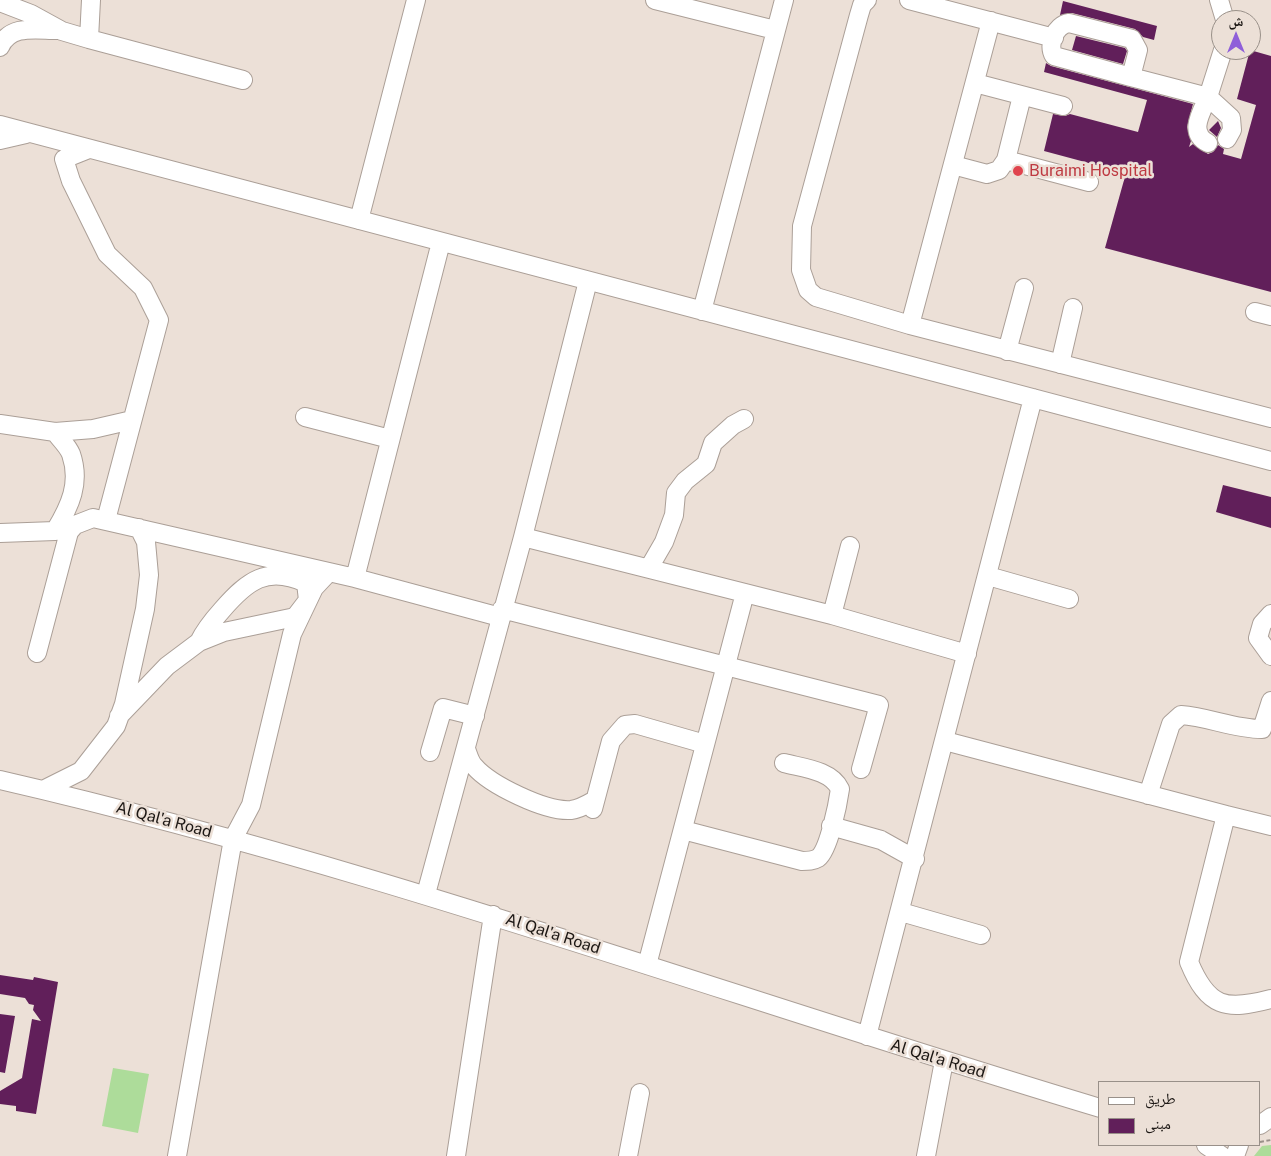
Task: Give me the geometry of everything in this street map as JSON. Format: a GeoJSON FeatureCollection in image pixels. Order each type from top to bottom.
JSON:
{"type":"FeatureCollection","features":[{"type":"Feature","properties":{"kind":"street"},"geometry":{"type":"LineString","coordinates":[[89,39],[91,0]]}},
{"type":"Feature","properties":{"kind":"street"},"geometry":{"type":"LineString","coordinates":[[359,220],[416,0]]}},
{"type":"Feature","properties":{"kind":"street"},"geometry":{"type":"LineString","coordinates":[[655,0],[775,30]]}},
{"type":"Feature","properties":{"kind":"street"},"geometry":{"type":"LineString","coordinates":[[702,311],[784,0]]}},
{"type":"Feature","properties":{"kind":"street"},"geometry":{"type":"LineString","coordinates":[[867,0],[859,15],[802,226],[801,270],[808,290],[816,297],[910,325],[1271,418]]}},
{"type":"Feature","properties":{"kind":"street"},"geometry":{"type":"LineString","coordinates":[[909,0],[1054,38]]}},
{"type":"Feature","properties":{"kind":"street"},"geometry":{"type":"LineString","coordinates":[[0,2],[31,14],[62,30],[89,39],[243,80]]}},
{"type":"Feature","properties":{"kind":"street"},"geometry":{"type":"LineString","coordinates":[[910,325],[991,21]]}},
{"type":"Feature","properties":{"kind":"street"},"geometry":{"type":"LineString","coordinates":[[1131,78],[1138,50],[1132,39],[1068,23],[1060,26],[1054,38],[1052,52],[1058,59],[1131,78],[1208,97],[1231,118],[1232,130],[1227,139]]}},
{"type":"Feature","properties":{"kind":"street"},"geometry":{"type":"LineString","coordinates":[[0,47],[3,40],[21,29],[62,30]]}},
{"type":"Feature","properties":{"kind":"street"},"geometry":{"type":"LineString","coordinates":[[1208,143],[1199,137],[1196,126],[1220,60]]}},
{"type":"Feature","properties":{"kind":"street"},"geometry":{"type":"LineString","coordinates":[[975,83],[1063,106]]}},
{"type":"Feature","properties":{"kind":"street"},"geometry":{"type":"LineString","coordinates":[[953,165],[987,174],[999,170],[1006,160],[1022,96]]}},
{"type":"Feature","properties":{"kind":"street"},"geometry":{"type":"LineString","coordinates":[[0,125],[1271,461]]}},
{"type":"Feature","properties":{"kind":"street"},"geometry":{"type":"LineString","coordinates":[[0,140],[29,133]]}},
{"type":"Feature","properties":{"kind":"street"},"geometry":{"type":"LineString","coordinates":[[89,149],[64,159],[71,181],[107,254],[143,288],[159,320],[106,520]]}},
{"type":"Feature","properties":{"kind":"street"},"geometry":{"type":"LineString","coordinates":[[1006,160],[1089,182]]}},
{"type":"Feature","properties":{"kind":"street"},"geometry":{"type":"LineString","coordinates":[[355,578],[441,242]]}},
{"type":"Feature","properties":{"kind":"street"},"geometry":{"type":"LineString","coordinates":[[426,894],[523,537],[588,281]]}},
{"type":"Feature","properties":{"kind":"street"},"geometry":{"type":"LineString","coordinates":[[1007,351],[1024,288]]}},
{"type":"Feature","properties":{"kind":"street"},"geometry":{"type":"LineString","coordinates":[[1060,364],[1073,308]]}},
{"type":"Feature","properties":{"kind":"street"},"geometry":{"type":"LineString","coordinates":[[867,1036],[915,858],[1033,398]]}},
{"type":"Feature","properties":{"kind":"street"},"geometry":{"type":"LineString","coordinates":[[304,417],[390,439]]}},
{"type":"Feature","properties":{"kind":"street"},"geometry":{"type":"LineString","coordinates":[[649,568],[664,542],[674,515],[676,493],[685,481],[706,464],[713,443],[733,425],[744,419]]}},
{"type":"Feature","properties":{"kind":"street"},"geometry":{"type":"LineString","coordinates":[[0,424],[55,432],[93,429],[132,420]]}},
{"type":"Feature","properties":{"kind":"street"},"geometry":{"type":"LineString","coordinates":[[0,533],[56,531],[72,503],[74,479],[71,453],[55,432]]}},
{"type":"Feature","properties":{"kind":"street"},"geometry":{"type":"LineString","coordinates":[[37,653],[69,532],[75,525],[93,518],[355,578],[879,705],[862,769]]}},
{"type":"Feature","properties":{"kind":"street"},"geometry":{"type":"LineString","coordinates":[[43,790],[81,771],[116,726],[135,662],[149,575],[146,542],[139,528]]}},
{"type":"Feature","properties":{"kind":"street"},"geometry":{"type":"LineString","coordinates":[[523,537],[832,615],[967,654]]}},
{"type":"Feature","properties":{"kind":"street"},"geometry":{"type":"LineString","coordinates":[[832,615],[850,546]]}},
{"type":"Feature","properties":{"kind":"street"},"geometry":{"type":"LineString","coordinates":[[178,1156],[233,838],[251,805],[292,634],[314,588],[329,572]]}},
{"type":"Feature","properties":{"kind":"street"},"geometry":{"type":"LineString","coordinates":[[119,716],[167,666],[199,642],[224,632],[295,617],[308,600],[306,583],[291,576],[265,576],[241,588],[204,631],[199,642]]}},
{"type":"Feature","properties":{"kind":"street"},"geometry":{"type":"LineString","coordinates":[[988,576],[1068,599]]}},
{"type":"Feature","properties":{"kind":"street"},"geometry":{"type":"LineString","coordinates":[[647,965],[745,593]]}},
{"type":"Feature","properties":{"kind":"street"},"geometry":{"type":"LineString","coordinates":[[1271,614],[1262,624],[1258,638],[1271,656]]}},
{"type":"Feature","properties":{"kind":"street"},"geometry":{"type":"LineString","coordinates":[[1148,794],[1171,724],[1181,715],[1200,716],[1241,729],[1262,729],[1271,701]]}},
{"type":"Feature","properties":{"kind":"street"},"geometry":{"type":"LineString","coordinates":[[430,752],[443,708],[474,716]]}},
{"type":"Feature","properties":{"kind":"street"},"geometry":{"type":"LineString","coordinates":[[466,749],[474,766],[526,800],[551,808],[571,810],[594,804],[611,741],[625,725],[635,724],[705,744]]}},
{"type":"Feature","properties":{"kind":"street"},"geometry":{"type":"LineString","coordinates":[[945,741],[1271,826]]}},
{"type":"Feature","properties":{"kind":"street"},"geometry":{"type":"LineString","coordinates":[[683,830],[802,861],[820,857],[831,826],[840,789],[836,780],[826,774],[784,762]]}},
{"type":"Feature","properties":{"kind":"street","name":"Al Qal'a Road"},"geometry":{"type":"LineString","coordinates":[[0,780],[233,838],[426,894],[944,1061],[1098,1107]]}},
{"type":"Feature","properties":{"kind":"street"},"geometry":{"type":"LineString","coordinates":[[1226,815],[1189,962],[1204,991],[1217,1002],[1235,1006],[1271,999]]}},
{"type":"Feature","properties":{"kind":"street"},"geometry":{"type":"LineString","coordinates":[[831,826],[880,840],[915,858]]}},
{"type":"Feature","properties":{"kind":"street"},"geometry":{"type":"LineString","coordinates":[[900,912],[981,935]]}},
{"type":"Feature","properties":{"kind":"street"},"geometry":{"type":"LineString","coordinates":[[456,1156],[492,914]]}},
{"type":"Feature","properties":{"kind":"street"},"geometry":{"type":"LineString","coordinates":[[926,1156],[944,1061]]}},
{"type":"Feature","properties":{"kind":"street"},"geometry":{"type":"LineString","coordinates":[[628,1156],[640,1093]]}},
{"type":"Feature","properties":{"kind":"street"},"geometry":{"type":"LineString","coordinates":[[1261,1125],[1271,1117]]}},
{"type":"Feature","properties":{"kind":"street"},"geometry":{"type":"LineString","coordinates":[[1207,1146],[1222,1156]]}},
{"type":"Feature","properties":{"kind":"green space"},"geometry":{"type":"Polygon","coordinates":[[[113,1068],[149,1074],[138,1133],[102,1126],[113,1068]]]}},
{"type":"Feature","properties":{"kind":"green space"},"geometry":{"type":"Polygon","coordinates":[[[1271,1145],[1271,1156],[1254,1156],[1262,1146],[1271,1145]]]}},
{"type":"Feature","properties":{"kind":"building"},"geometry":{"type":"Polygon","coordinates":[[[1063,1],[1157,26],[1154,40],[1143,37],[1135,29],[1072,13],[1060,15],[1063,1]]]}},
{"type":"Feature","properties":{"kind":"building"},"geometry":{"type":"Polygon","coordinates":[[[1076,36],[1125,48],[1127,51],[1123,64],[1072,50],[1076,36]]]}},
{"type":"Feature","properties":{"kind":"building","name":"Buraimi Hospital"},"geometry":{"type":"Polygon","coordinates":[[[1261,53],[1271,56],[1271,292],[1105,248],[1126,173],[1044,151],[1053,114],[1065,116],[1070,114],[1138,132],[1147,100],[1044,72],[1046,63],[1051,66],[1193,104],[1187,127],[1191,141],[1189,147],[1193,144],[1208,154],[1213,152],[1218,145],[1224,149],[1223,154],[1241,159],[1256,105],[1237,99],[1247,60],[1261,60],[1261,53]]]}},
{"type":"Feature","properties":{"kind":"building"},"geometry":{"type":"Polygon","coordinates":[[[1218,121],[1221,128],[1217,137],[1209,130],[1218,121]]]}},
{"type":"Feature","properties":{"kind":"building"},"geometry":{"type":"Polygon","coordinates":[[[1223,485],[1271,497],[1271,528],[1216,512],[1223,485]]]}},
{"type":"Feature","properties":{"kind":"building"},"geometry":{"type":"Polygon","coordinates":[[[0,975],[33,980],[34,977],[58,982],[36,1114],[16,1111],[16,1106],[0,1104],[0,1091],[22,1078],[32,1019],[41,1021],[33,1010],[34,1005],[29,1004],[25,998],[0,994],[0,975]]]}},
{"type":"Feature","properties":{"kind":"building"},"geometry":{"type":"Polygon","coordinates":[[[0,1014],[15,1016],[5,1073],[0,1072],[0,1014]]]}},
{"type":"Feature","properties":{"kind":"place","name":"Buraimi Hospital"},"geometry":{"type":"Point","coordinates":[1018,171]}}]}
